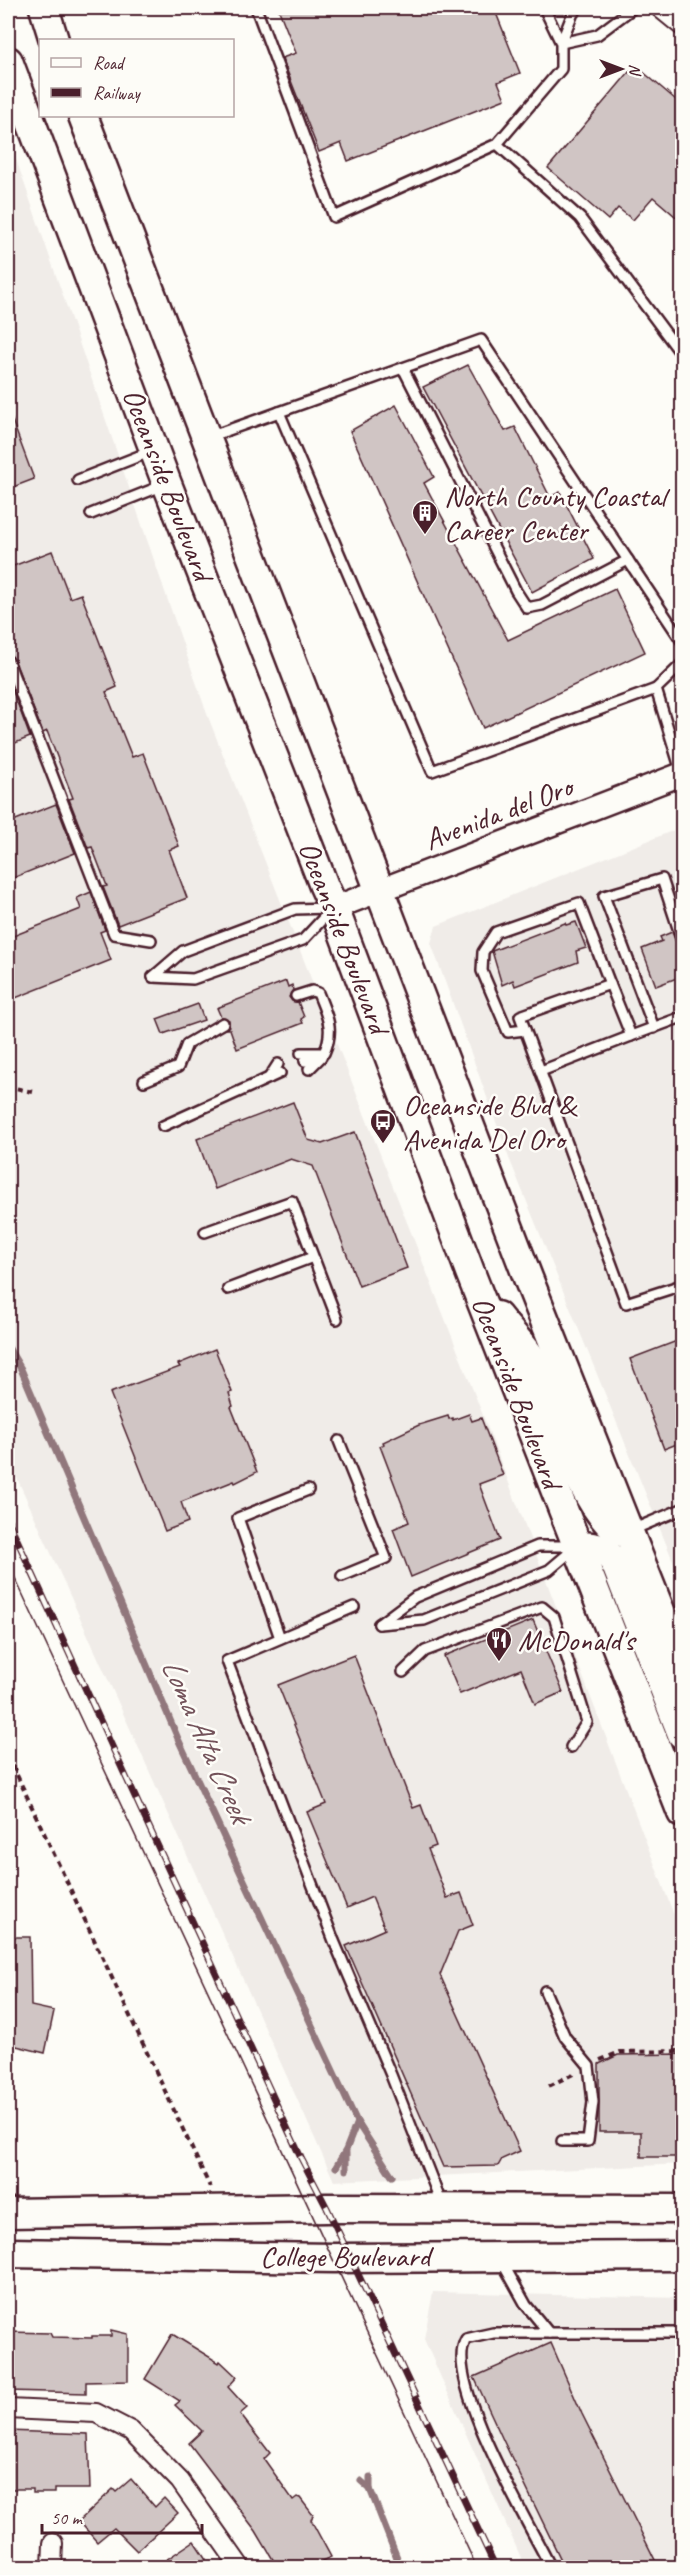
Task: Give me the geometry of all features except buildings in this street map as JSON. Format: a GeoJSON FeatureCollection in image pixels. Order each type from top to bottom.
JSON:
{"type":"FeatureCollection","features":[{"type":"Feature","properties":{"kind":"main road"},"geometry":{"type":"LineString","coordinates":[[44,8],[54,39]]}},
{"type":"Feature","properties":{"kind":"main road","name":"Oceanside Boulevard"},"geometry":{"type":"LineString","coordinates":[[8,61],[167,484],[334,908],[477,1291],[682,1813]]}},
{"type":"Feature","properties":{"kind":"main road","name":"Oceanside Boulevard"},"geometry":{"type":"LineString","coordinates":[[83,117],[528,1278],[682,1666]]}},
{"type":"Feature","properties":{"kind":"main road"},"geometry":{"type":"LineString","coordinates":[[477,1291],[535,1364],[585,1488],[600,1512],[617,1531],[629,1532]]}},
{"type":"Feature","properties":{"kind":"main road"},"geometry":{"type":"LineString","coordinates":[[577,1546],[602,1549],[610,1554],[682,1734]]}},
{"type":"Feature","properties":{"kind":"main road","name":"College Boulevard"},"geometry":{"type":"LineString","coordinates":[[8,2213],[327,2208],[682,2209]]}},
{"type":"Feature","properties":{"kind":"main road","name":"College Boulevard"},"geometry":{"type":"LineString","coordinates":[[8,2253],[334,2258],[682,2256]]}},
{"type":"Feature","properties":{"kind":"street"},"geometry":{"type":"LineString","coordinates":[[660,8],[682,26]]}},
{"type":"Feature","properties":{"kind":"street","name":"Avenida del Oro"},"geometry":{"type":"LineString","coordinates":[[334,908],[682,775]]}},
{"type":"Feature","properties":{"kind":"street"},"geometry":{"type":"LineString","coordinates":[[8,2409],[96,2413],[131,2431],[180,2481],[241,2568]]}},
{"type":"Feature","properties":{"kind":"street"},"geometry":{"type":"LineString","coordinates":[[52,2543],[52,2568]]}},
{"type":"Feature","properties":{"kind":"lane"},"geometry":{"type":"LineString","coordinates":[[256,8],[334,217],[498,144],[561,69],[561,43],[573,13],[578,8]]}},
{"type":"Feature","properties":{"kind":"lane"},"geometry":{"type":"LineString","coordinates":[[544,8],[561,43]]}},
{"type":"Feature","properties":{"kind":"lane"},"geometry":{"type":"LineString","coordinates":[[561,43],[597,36],[633,8]]}},
{"type":"Feature","properties":{"kind":"lane"},"geometry":{"type":"LineString","coordinates":[[498,144],[580,218],[682,355]]}},
{"type":"Feature","properties":{"kind":"lane"},"geometry":{"type":"LineString","coordinates":[[207,438],[481,340],[682,641]]}},
{"type":"Feature","properties":{"kind":"lane"},"geometry":{"type":"LineString","coordinates":[[403,368],[516,591],[527,608],[542,604],[628,560]]}},
{"type":"Feature","properties":{"kind":"lane"},"geometry":{"type":"LineString","coordinates":[[279,412],[432,771],[656,689],[682,664]]}},
{"type":"Feature","properties":{"kind":"lane"},"geometry":{"type":"LineString","coordinates":[[78,480],[154,450]]}},
{"type":"Feature","properties":{"kind":"lane"},"geometry":{"type":"LineString","coordinates":[[91,514],[167,484]]}},
{"type":"Feature","properties":{"kind":"lane"},"geometry":{"type":"LineString","coordinates":[[8,661],[114,934],[151,939]]}},
{"type":"Feature","properties":{"kind":"lane"},"geometry":{"type":"LineString","coordinates":[[656,689],[682,775]]}},
{"type":"Feature","properties":{"kind":"lane"},"geometry":{"type":"LineString","coordinates":[[654,1028],[604,896],[662,879],[682,940]]}},
{"type":"Feature","properties":{"kind":"lane"},"geometry":{"type":"LineString","coordinates":[[525,1030],[508,1032],[482,971],[483,952],[496,932],[579,903],[631,1036]]}},
{"type":"Feature","properties":{"kind":"lane"},"geometry":{"type":"LineString","coordinates":[[334,908],[303,940],[193,979],[153,977],[183,951],[295,909],[334,908]]}},
{"type":"Feature","properties":{"kind":"lane"},"geometry":{"type":"LineString","coordinates":[[610,984],[520,1016],[626,1303],[682,1286]]}},
{"type":"Feature","properties":{"kind":"lane"},"geometry":{"type":"LineString","coordinates":[[296,996],[312,991],[318,993],[330,1024],[331,1039],[324,1053],[305,1061]]}},
{"type":"Feature","properties":{"kind":"lane"},"geometry":{"type":"LineString","coordinates":[[541,1071],[682,1017]]}},
{"type":"Feature","properties":{"kind":"lane"},"geometry":{"type":"LineString","coordinates":[[144,1081],[178,1066],[187,1044],[223,1023]]}},
{"type":"Feature","properties":{"kind":"lane"},"geometry":{"type":"LineString","coordinates":[[163,1126],[281,1072],[269,1078]]}},
{"type":"Feature","properties":{"kind":"lane"},"geometry":{"type":"LineString","coordinates":[[205,1232],[292,1201],[337,1319]]}},
{"type":"Feature","properties":{"kind":"lane"},"geometry":{"type":"LineString","coordinates":[[228,1289],[313,1257]]}},
{"type":"Feature","properties":{"kind":"lane"},"geometry":{"type":"LineString","coordinates":[[339,1441],[386,1558],[342,1576]]}},
{"type":"Feature","properties":{"kind":"lane"},"geometry":{"type":"LineString","coordinates":[[280,1638],[238,1518],[308,1490]]}},
{"type":"Feature","properties":{"kind":"lane"},"geometry":{"type":"LineString","coordinates":[[629,1532],[682,1509]]}},
{"type":"Feature","properties":{"kind":"lane"},"geometry":{"type":"LineString","coordinates":[[538,1546],[577,1546],[549,1570],[424,1620],[379,1624],[415,1597],[538,1546]]}},
{"type":"Feature","properties":{"kind":"lane"},"geometry":{"type":"LineString","coordinates":[[354,1607],[227,1661],[334,1941],[391,2075],[444,2210]]}},
{"type":"Feature","properties":{"kind":"lane"},"geometry":{"type":"LineString","coordinates":[[403,1672],[425,1651],[542,1607],[554,1617],[587,1722],[571,1748]]}},
{"type":"Feature","properties":{"kind":"lane"},"geometry":{"type":"LineString","coordinates":[[545,1991],[565,2037],[589,2066],[592,2102],[588,2141],[562,2142]]}},
{"type":"Feature","properties":{"kind":"lane"},"geometry":{"type":"LineString","coordinates":[[499,2256],[526,2305],[549,2333]]}},
{"type":"Feature","properties":{"kind":"lane"},"geometry":{"type":"LineString","coordinates":[[551,2568],[472,2408],[462,2372],[461,2355],[466,2339],[492,2333],[682,2333]]}},
{"type":"Feature","properties":{"kind":"path"},"geometry":{"type":"LineString","coordinates":[[8,1093],[15,1088],[33,1092]]}},
{"type":"Feature","properties":{"kind":"path"},"geometry":{"type":"LineString","coordinates":[[8,1756],[221,2210]]}},
{"type":"Feature","properties":{"kind":"path"},"geometry":{"type":"LineString","coordinates":[[549,2086],[620,2052],[682,2051]]}},
{"type":"Feature","properties":{"kind":"shaded area"},"geometry":{"type":"Polygon","coordinates":[[[8,136],[207,714],[484,1418],[682,1936],[682,2164],[334,2181],[8,1458],[8,136]]]}},
{"type":"Feature","properties":{"kind":"shaded area"},"geometry":{"type":"Polygon","coordinates":[[[682,827],[682,1583],[509,1158],[431,943],[436,926],[682,827]]]}},
{"type":"Feature","properties":{"kind":"shaded area"},"geometry":{"type":"Polygon","coordinates":[[[433,2292],[682,2298],[682,2567],[525,2567],[424,2339],[433,2292]]]}},
{"type":"Feature","properties":{"kind":"waterway","name":"Loma Alta Creek"},"geometry":{"type":"LineString","coordinates":[[8,1347],[21,1369],[179,1741],[357,2122],[392,2176]]}},
{"type":"Feature","properties":{"kind":"waterway","name":"Loma Alta Creek"},"geometry":{"type":"LineString","coordinates":[[336,2167],[346,2150],[357,2122]]}},
{"type":"Feature","properties":{"kind":"waterway","name":"Loma Alta Creek"},"geometry":{"type":"LineString","coordinates":[[346,2153],[346,2170]]}},
{"type":"Feature","properties":{"kind":"waterway","name":"Loma Alta Creek"},"geometry":{"type":"LineString","coordinates":[[370,2477],[370,2489],[401,2568]]}},
{"type":"Feature","properties":{"kind":"waterway","name":"Loma Alta Creek"},"geometry":{"type":"LineString","coordinates":[[361,2481],[370,2489]]}},
{"type":"Feature","properties":{"kind":"tram line"},"geometry":{"type":"LineString","coordinates":[[8,1563],[477,2568]]}},
{"type":"Feature","properties":{"kind":"railway"},"geometry":{"type":"LineString","coordinates":[[8,1520],[301,2158],[327,2208],[496,2568]]}},
{"type":"Feature","properties":{"kind":"place","name":"North County Coastal Career Center"},"geometry":{"type":"Point","coordinates":[425,536]}},
{"type":"Feature","properties":{"kind":"place","name":"Oceanside Blvd & Avenida Del Oro"},"geometry":{"type":"Point","coordinates":[383,1145]}},
{"type":"Feature","properties":{"kind":"place","name":"McDonald's"},"geometry":{"type":"Point","coordinates":[499,1663]}}]}
